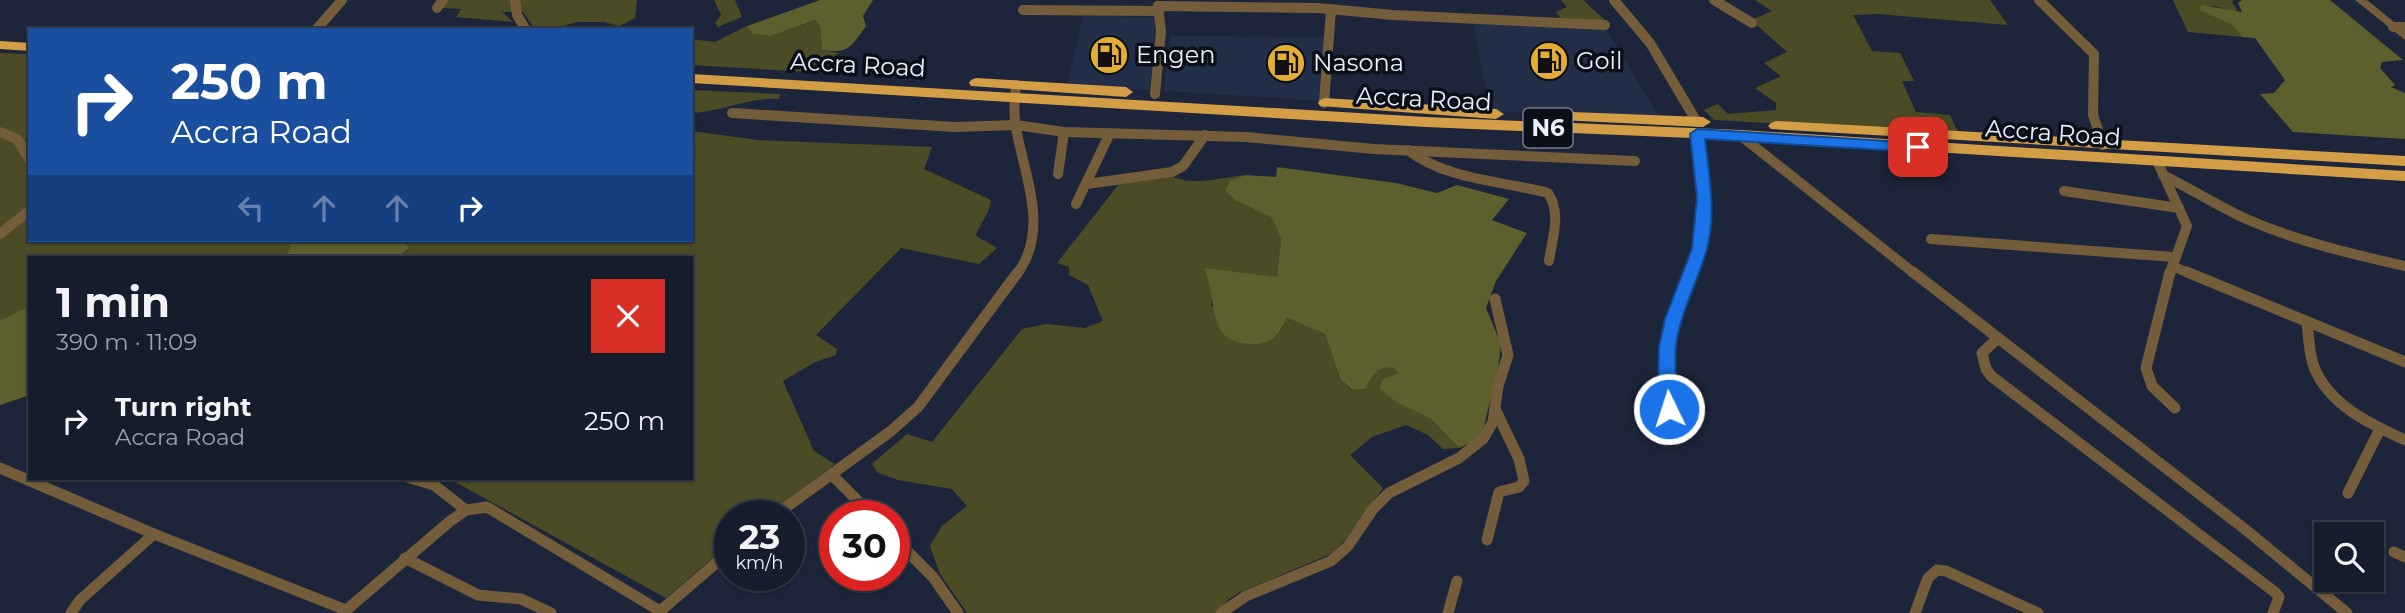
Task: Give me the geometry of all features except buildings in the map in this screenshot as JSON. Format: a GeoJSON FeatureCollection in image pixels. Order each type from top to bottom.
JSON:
{"type":"FeatureCollection","features":[{"type":"Feature","properties":{"kind":"highway"},"geometry":{"type":"LineString","coordinates":[[0,34],[28,36]]}},
{"type":"Feature","properties":{"kind":"highway"},"geometry":{"type":"LineString","coordinates":[[0,45],[28,47]]}},
{"type":"Feature","properties":{"kind":"highway","name":"Accra Road"},"geometry":{"type":"LineString","coordinates":[[693,68],[1531,128],[1697,128],[1740,135],[2160,169],[2405,162]]}},
{"type":"Feature","properties":{"kind":"highway","name":"Accra Road"},"geometry":{"type":"LineString","coordinates":[[693,78],[1015,91],[1155,93],[1697,128],[2104,145],[2330,165],[2405,176]]}},
{"type":"Feature","properties":{"kind":"street"},"geometry":{"type":"LineString","coordinates":[[318,28],[342,0]]}},
{"type":"Feature","properties":{"kind":"street"},"geometry":{"type":"LineString","coordinates":[[515,0],[517,15],[525,28]]}},
{"type":"Feature","properties":{"kind":"street"},"geometry":{"type":"LineString","coordinates":[[1614,0],[1643,30],[1697,128],[1705,197],[1700,249],[1673,319],[1667,347],[1666,390],[1669,409],[1681,436]]}},
{"type":"Feature","properties":{"kind":"street"},"geometry":{"type":"LineString","coordinates":[[1714,0],[1752,23]]}},
{"type":"Feature","properties":{"kind":"street"},"geometry":{"type":"LineString","coordinates":[[2039,0],[2094,54],[2093,115],[2104,145]]}},
{"type":"Feature","properties":{"kind":"street"},"geometry":{"type":"LineString","coordinates":[[2360,0],[2399,27],[2405,37]]}},
{"type":"Feature","properties":{"kind":"street"},"geometry":{"type":"LineString","coordinates":[[1023,10],[1319,4],[1331,10],[1605,24]]}},
{"type":"Feature","properties":{"kind":"street"},"geometry":{"type":"LineString","coordinates":[[1155,93],[1161,31],[1157,6]]}},
{"type":"Feature","properties":{"kind":"street"},"geometry":{"type":"LineString","coordinates":[[1324,103],[1331,10]]}},
{"type":"Feature","properties":{"kind":"street"},"geometry":{"type":"LineString","coordinates":[[797,500],[918,407],[1022,267],[1032,246],[1035,227],[1033,190],[1016,125],[1015,91]]}},
{"type":"Feature","properties":{"kind":"street"},"geometry":{"type":"LineString","coordinates":[[732,113],[955,127],[1016,125],[1064,132],[1205,135],[1408,150],[1635,161]]}},
{"type":"Feature","properties":{"kind":"street"},"geometry":{"type":"LineString","coordinates":[[0,132],[17,139],[28,157]]}},
{"type":"Feature","properties":{"kind":"street"},"geometry":{"type":"LineString","coordinates":[[1058,174],[1064,132]]}},
{"type":"Feature","properties":{"kind":"street"},"geometry":{"type":"LineString","coordinates":[[1076,204],[1110,133]]}},
{"type":"Feature","properties":{"kind":"street"},"geometry":{"type":"LineString","coordinates":[[1087,184],[1172,172],[1183,166],[1205,135]]}},
{"type":"Feature","properties":{"kind":"street"},"geometry":{"type":"LineString","coordinates":[[1740,135],[1997,339],[2246,530],[2347,613]]}},
{"type":"Feature","properties":{"kind":"street"},"geometry":{"type":"LineString","coordinates":[[1408,150],[1414,157],[1435,166],[1548,193],[1552,197],[1555,216],[1549,261]]}},
{"type":"Feature","properties":{"kind":"street"},"geometry":{"type":"LineString","coordinates":[[2160,169],[2187,226],[2173,261],[2146,368],[2147,379],[2156,392],[2175,408]]}},
{"type":"Feature","properties":{"kind":"street"},"geometry":{"type":"LineString","coordinates":[[2160,169],[2224,209],[2269,228],[2312,243],[2405,265]]}},
{"type":"Feature","properties":{"kind":"street"},"geometry":{"type":"LineString","coordinates":[[2064,191],[2179,208]]}},
{"type":"Feature","properties":{"kind":"street"},"geometry":{"type":"LineString","coordinates":[[0,234],[28,212]]}},
{"type":"Feature","properties":{"kind":"street"},"geometry":{"type":"LineString","coordinates":[[1931,239],[2173,261],[2307,324],[2405,362]]}},
{"type":"Feature","properties":{"kind":"street"},"geometry":{"type":"LineString","coordinates":[[1221,613],[1247,595],[1307,574],[1345,551],[1373,509],[1386,496],[1402,484],[1466,453],[1482,440],[1491,427],[1496,411],[1502,372],[1508,356],[1507,341],[1494,313],[1495,299]]}},
{"type":"Feature","properties":{"kind":"street"},"geometry":{"type":"LineString","coordinates":[[2307,324],[2312,365],[2321,385],[2333,397],[2380,429],[2405,440]]}},
{"type":"Feature","properties":{"kind":"street"},"geometry":{"type":"LineString","coordinates":[[1997,339],[1982,353],[1986,369],[1991,376],[2276,593],[2279,597],[2273,613]]}},
{"type":"Feature","properties":{"kind":"street"},"geometry":{"type":"LineString","coordinates":[[1487,540],[1499,492],[1519,487],[1524,481],[1519,459],[1496,411]]}},
{"type":"Feature","properties":{"kind":"street"},"geometry":{"type":"LineString","coordinates":[[2348,493],[2380,429]]}},
{"type":"Feature","properties":{"kind":"street"},"geometry":{"type":"LineString","coordinates":[[0,468],[345,611],[405,558],[467,510],[487,507],[659,612],[714,565]]}},
{"type":"Feature","properties":{"kind":"street"},"geometry":{"type":"LineString","coordinates":[[832,475],[857,500]]}},
{"type":"Feature","properties":{"kind":"street"},"geometry":{"type":"LineString","coordinates":[[417,480],[434,485],[467,510]]}},
{"type":"Feature","properties":{"kind":"street"},"geometry":{"type":"LineString","coordinates":[[71,613],[80,600],[154,534]]}},
{"type":"Feature","properties":{"kind":"street"},"geometry":{"type":"LineString","coordinates":[[910,554],[933,577],[958,613]]}},
{"type":"Feature","properties":{"kind":"street"},"geometry":{"type":"LineString","coordinates":[[405,558],[478,595],[521,599],[551,613]]}},
{"type":"Feature","properties":{"kind":"street"},"geometry":{"type":"LineString","coordinates":[[1915,613],[1928,578],[1937,570],[1946,571],[2038,613]]}},
{"type":"Feature","properties":{"kind":"street"},"geometry":{"type":"LineString","coordinates":[[1448,613],[1457,581]]}},
{"type":"Feature","properties":{"kind":"shaded area"},"geometry":{"type":"Polygon","coordinates":[[[1083,16],[1156,17],[1150,90],[1067,85],[1083,16]]]}},
{"type":"Feature","properties":{"kind":"shaded area"},"geometry":{"type":"Polygon","coordinates":[[[1473,23],[1604,26],[1661,120],[1490,111],[1473,23]]]}},
{"type":"Feature","properties":{"kind":"shaded area"},"geometry":{"type":"Polygon","coordinates":[[[1171,36],[1325,37],[1323,101],[1164,91],[1171,36]]]}},
{"type":"Feature","properties":{"kind":"green space"},"geometry":{"type":"Polygon","coordinates":[[[449,0],[637,0],[635,18],[619,26],[604,22],[577,22],[556,28],[534,28],[523,12],[502,12],[513,22],[456,17],[461,9],[443,8],[449,0]]]}},
{"type":"Feature","properties":{"kind":"green space"},"geometry":{"type":"Polygon","coordinates":[[[714,0],[735,0],[742,17],[718,27],[715,23],[721,15],[714,0]]]}},
{"type":"Feature","properties":{"kind":"green space"},"geometry":{"type":"Polygon","coordinates":[[[820,0],[873,0],[863,16],[866,26],[857,39],[844,50],[822,50],[820,26],[816,20],[771,36],[752,34],[747,26],[820,0]]]}},
{"type":"Feature","properties":{"kind":"green space"},"geometry":{"type":"Polygon","coordinates":[[[1561,0],[1583,0],[1607,22],[1560,18],[1556,12],[1567,7],[1561,0]]]}},
{"type":"Feature","properties":{"kind":"green space"},"geometry":{"type":"Polygon","coordinates":[[[1755,0],[1990,0],[2008,25],[1878,14],[1853,15],[1872,51],[1900,53],[1914,81],[1902,81],[1916,112],[1950,115],[1959,134],[1714,120],[1704,110],[1718,104],[1728,114],[1776,110],[1776,103],[1755,88],[1781,76],[1764,63],[1787,52],[1751,20],[1772,11],[1755,0]]]}},
{"type":"Feature","properties":{"kind":"green space"},"geometry":{"type":"Polygon","coordinates":[[[2173,0],[2234,0],[2232,2],[2238,12],[2213,6],[2200,9],[2232,25],[2242,37],[2188,32],[2173,0]]]}},
{"type":"Feature","properties":{"kind":"green space"},"geometry":{"type":"Polygon","coordinates":[[[2242,0],[2330,0],[2403,60],[2382,62],[2380,68],[2395,85],[2391,87],[2405,93],[2405,139],[2293,132],[2260,94],[2274,93],[2285,80],[2255,38],[2242,37],[2232,25],[2200,10],[2201,5],[2242,12],[2238,3],[2242,0]]]}},
{"type":"Feature","properties":{"kind":"green space"},"geometry":{"type":"Polygon","coordinates":[[[817,20],[822,50],[840,53],[819,65],[828,68],[825,73],[693,65],[693,39],[715,42],[747,26],[752,34],[771,36],[817,20]]]}},
{"type":"Feature","properties":{"kind":"green space"},"geometry":{"type":"Polygon","coordinates":[[[0,53],[28,54],[28,242],[292,242],[285,256],[28,256],[28,307],[0,320],[0,53]]]}},
{"type":"Feature","properties":{"kind":"green space"},"geometry":{"type":"Polygon","coordinates":[[[693,90],[780,94],[779,99],[757,100],[693,113],[693,90]]]}},
{"type":"Feature","properties":{"kind":"green space"},"geometry":{"type":"Polygon","coordinates":[[[693,131],[758,140],[932,147],[924,169],[991,200],[976,236],[997,248],[979,264],[901,248],[816,335],[837,349],[836,355],[815,362],[783,381],[814,451],[835,464],[787,500],[714,500],[714,557],[666,598],[452,480],[693,480],[693,256],[398,256],[410,249],[402,242],[693,242],[693,154],[696,152],[693,150],[693,131]]]}},
{"type":"Feature","properties":{"kind":"green space"},"geometry":{"type":"Polygon","coordinates":[[[1277,167],[1396,183],[1437,193],[1457,185],[1509,199],[1492,220],[1527,233],[1496,281],[1486,308],[1501,344],[1498,369],[1481,438],[1459,448],[1431,419],[1399,404],[1380,389],[1382,379],[1398,373],[1394,368],[1383,368],[1376,372],[1366,389],[1352,390],[1340,379],[1325,334],[1287,318],[1275,336],[1262,343],[1239,343],[1228,338],[1221,330],[1204,268],[1277,277],[1281,239],[1272,218],[1237,201],[1225,190],[1231,180],[1245,175],[1276,177],[1277,167]]]}},
{"type":"Feature","properties":{"kind":"green space"},"geometry":{"type":"Polygon","coordinates":[[[1245,175],[1231,180],[1237,201],[1272,218],[1281,239],[1278,278],[1213,287],[1211,306],[1280,332],[1287,318],[1325,334],[1340,379],[1351,390],[1366,389],[1376,372],[1383,368],[1394,368],[1398,373],[1382,379],[1399,404],[1431,419],[1459,448],[1443,449],[1428,435],[1406,425],[1372,437],[1350,455],[1383,488],[1344,541],[1331,554],[1240,592],[1216,613],[967,613],[940,574],[930,546],[942,526],[967,506],[952,489],[898,480],[877,472],[872,464],[907,434],[932,442],[1022,329],[1046,324],[1085,328],[1103,321],[1088,285],[1069,275],[1069,267],[1057,263],[1119,184],[1174,177],[1186,181],[1204,181],[1245,175]]]}},
{"type":"Feature","properties":{"kind":"green space"},"geometry":{"type":"Polygon","coordinates":[[[292,242],[402,242],[410,248],[398,256],[285,256],[292,242]]]}},
{"type":"Feature","properties":{"kind":"green space"},"geometry":{"type":"Polygon","coordinates":[[[28,307],[28,396],[0,405],[0,320],[28,307]]]}},
{"type":"Feature","properties":{"kind":"place","name":"Engen"},"geometry":{"type":"Point","coordinates":[1109,55]}},
{"type":"Feature","properties":{"kind":"place","name":"Goil"},"geometry":{"type":"Point","coordinates":[1549,61]}},
{"type":"Feature","properties":{"kind":"place","name":"Nasona"},"geometry":{"type":"Point","coordinates":[1286,63]}},
{"type":"Feature","properties":{"kind":"route"},"geometry":{"type":"LineString","coordinates":[[1669,409],[1666,390],[1667,347],[1673,319],[1700,249],[1705,197],[1697,134],[1918,147]]}}]}
